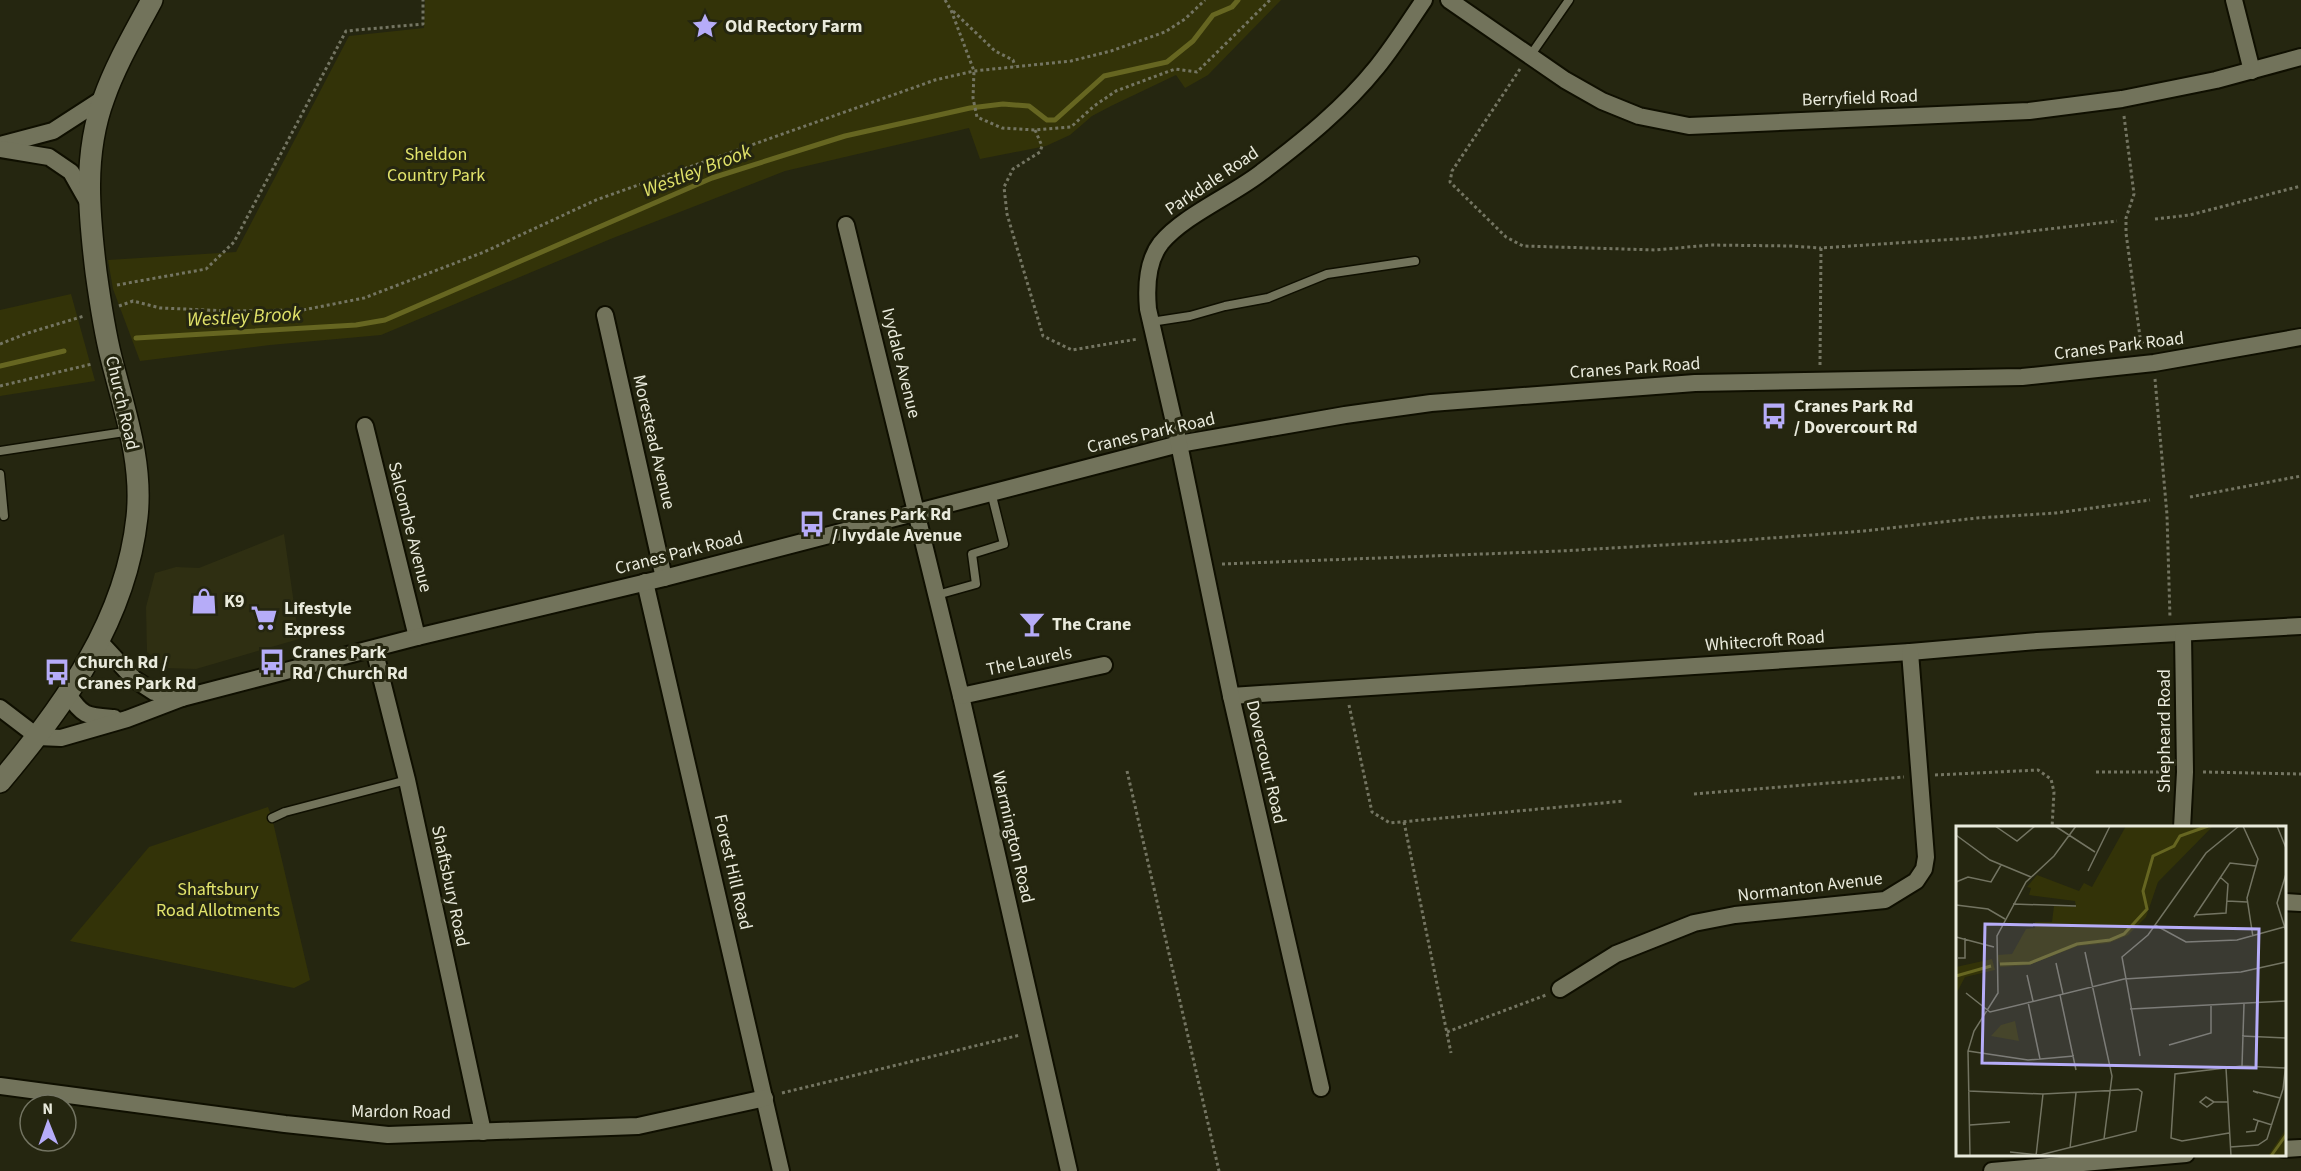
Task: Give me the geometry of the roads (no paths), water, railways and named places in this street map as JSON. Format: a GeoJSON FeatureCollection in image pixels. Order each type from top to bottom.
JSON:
{"type":"FeatureCollection","features":[{"type":"Feature","properties":{"kind":"street","name":"Church Road"},"geometry":{"type":"LineString","coordinates":[[0,782],[38,737],[68,694],[99,641],[125,574],[137,517],[138,484],[131,431],[111,358],[103,318],[88,202],[92,145],[104,98],[152,0]]}},
{"type":"Feature","properties":{"kind":"street","name":"Parkdale Road"},"geometry":{"type":"LineString","coordinates":[[1179,444],[1146,288],[1154,255],[1161,243],[1187,221],[1260,174],[1323,125],[1376,68],[1424,0]]}},
{"type":"Feature","properties":{"kind":"street","name":"Berryfield Road"},"geometry":{"type":"LineString","coordinates":[[1449,0],[1530,56],[1602,101],[1639,116],[1689,126],[2029,111],[2122,99],[2216,81],[2301,57]]}},
{"type":"Feature","properties":{"kind":"street"},"geometry":{"type":"LineString","coordinates":[[2234,0],[2252,71]]}},
{"type":"Feature","properties":{"kind":"street"},"geometry":{"type":"LineString","coordinates":[[0,147],[53,131],[104,98]]}},
{"type":"Feature","properties":{"kind":"street"},"geometry":{"type":"LineString","coordinates":[[0,147],[49,157],[71,172],[88,202]]}},
{"type":"Feature","properties":{"kind":"street","name":"Ivydale Avenue"},"geometry":{"type":"LineString","coordinates":[[846,225],[918,511]]}},
{"type":"Feature","properties":{"kind":"street","name":"Morestead Avenue"},"geometry":{"type":"LineString","coordinates":[[605,315],[664,578]]}},
{"type":"Feature","properties":{"kind":"street","name":"Cranes Park Road"},"geometry":{"type":"LineString","coordinates":[[38,737],[61,738],[182,698],[417,637],[664,578],[1179,444],[1431,403],[1695,383],[2022,377],[2154,363],[2301,337]]}},
{"type":"Feature","properties":{"kind":"street","name":"Salcombe Avenue"},"geometry":{"type":"LineString","coordinates":[[365,426],[417,637]]}},
{"type":"Feature","properties":{"kind":"street","name":"Dovercourt Road"},"geometry":{"type":"LineString","coordinates":[[1179,444],[1231,696],[1321,1088]]}},
{"type":"Feature","properties":{"kind":"street","name":"Warmington Road"},"geometry":{"type":"LineString","coordinates":[[918,511],[1069,1171]]}},
{"type":"Feature","properties":{"kind":"street","name":"Forest Hill Road"},"geometry":{"type":"LineString","coordinates":[[645,582],[781,1171]]}},
{"type":"Feature","properties":{"kind":"street","name":"Whitecroft Road"},"geometry":{"type":"LineString","coordinates":[[1231,696],[1910,652],[2037,641],[2301,626]]}},
{"type":"Feature","properties":{"kind":"street","name":"Shepheard Road"},"geometry":{"type":"LineString","coordinates":[[2182,826],[2185,772],[2183,634]]}},
{"type":"Feature","properties":{"kind":"street"},"geometry":{"type":"LineString","coordinates":[[99,641],[134,679],[154,692],[182,698]]}},
{"type":"Feature","properties":{"kind":"street","name":"Shaftsbury Road"},"geometry":{"type":"LineString","coordinates":[[374,649],[407,780],[483,1132]]}},
{"type":"Feature","properties":{"kind":"street","name":"Normanton Avenue"},"geometry":{"type":"LineString","coordinates":[[1560,990],[1616,954],[1694,923],[1735,915],[1885,900],[1904,890],[1920,875],[1926,857],[1910,652]]}},
{"type":"Feature","properties":{"kind":"street","name":"The Laurels"},"geometry":{"type":"LineString","coordinates":[[961,696],[1104,665]]}},
{"type":"Feature","properties":{"kind":"street"},"geometry":{"type":"LineString","coordinates":[[68,694],[79,710],[92,717],[127,718]]}},
{"type":"Feature","properties":{"kind":"street"},"geometry":{"type":"LineString","coordinates":[[0,708],[38,737]]}},
{"type":"Feature","properties":{"kind":"street"},"geometry":{"type":"LineString","coordinates":[[2286,902],[2301,903]]}},
{"type":"Feature","properties":{"kind":"street","name":"Mardon Road"},"geometry":{"type":"LineString","coordinates":[[0,1086],[388,1135],[638,1126],[765,1098]]}},
{"type":"Feature","properties":{"kind":"street"},"geometry":{"type":"LineString","coordinates":[[2286,1149],[2301,1148]]}},
{"type":"Feature","properties":{"kind":"street"},"geometry":{"type":"LineString","coordinates":[[1992,1171],[2044,1169],[2169,1156]]}},
{"type":"Feature","properties":{"kind":"lane"},"geometry":{"type":"LineString","coordinates":[[1530,56],[1569,0]]}},
{"type":"Feature","properties":{"kind":"lane"},"geometry":{"type":"LineString","coordinates":[[1153,329],[1225,306],[1268,298],[1327,274],[1415,261]]}},
{"type":"Feature","properties":{"kind":"lane"},"geometry":{"type":"LineString","coordinates":[[0,451],[131,431]]}},
{"type":"Feature","properties":{"kind":"lane"},"geometry":{"type":"LineString","coordinates":[[0,474],[4,516]]}},
{"type":"Feature","properties":{"kind":"lane"},"geometry":{"type":"LineString","coordinates":[[937,595],[976,585],[972,554],[1004,544],[992,492]]}},
{"type":"Feature","properties":{"kind":"lane"},"geometry":{"type":"LineString","coordinates":[[272,818],[285,812],[407,780]]}},
{"type":"Feature","properties":{"kind":"waterway","name":"Westley Brook"},"geometry":{"type":"LineString","coordinates":[[136,338],[356,325],[385,320],[712,178],[845,136],[970,108],[1003,104],[1029,106],[1047,120],[1055,120],[1104,76],[1167,62],[1193,41],[1213,15],[1232,7],[1238,0]]}},
{"type":"Feature","properties":{"kind":"waterway","name":"Westley Brook"},"geometry":{"type":"LineString","coordinates":[[0,366],[64,351]]}},
{"type":"Feature","properties":{"kind":"place","name":"Old Rectory Farm"},"geometry":{"type":"Point","coordinates":[705,26]}},
{"type":"Feature","properties":{"kind":"place","name":"Cranes Park Rd / Dovercourt Rd"},"geometry":{"type":"Point","coordinates":[1774,416]}},
{"type":"Feature","properties":{"kind":"place","name":"Cranes Park Rd / Ivydale Avenue"},"geometry":{"type":"Point","coordinates":[812,524]}},
{"type":"Feature","properties":{"kind":"place","name":"K9"},"geometry":{"type":"Point","coordinates":[204,601]}},
{"type":"Feature","properties":{"kind":"place","name":"Lifestyle Express"},"geometry":{"type":"Point","coordinates":[264,618]}},
{"type":"Feature","properties":{"kind":"place","name":"The Crane"},"geometry":{"type":"Point","coordinates":[1032,624]}},
{"type":"Feature","properties":{"kind":"place","name":"Cranes Park Rd / Church Rd"},"geometry":{"type":"Point","coordinates":[272,662]}},
{"type":"Feature","properties":{"kind":"place","name":"Church Rd / Cranes Park Rd"},"geometry":{"type":"Point","coordinates":[57,672]}},
{"type":"Feature","properties":{"kind":"park label","name":"Sheldon Country Park"},"geometry":{"type":"Point","coordinates":[436,164]}},
{"type":"Feature","properties":{"kind":"park label","name":"Shaftsbury Road Allotments"},"geometry":{"type":"Point","coordinates":[218,899]}}]}
